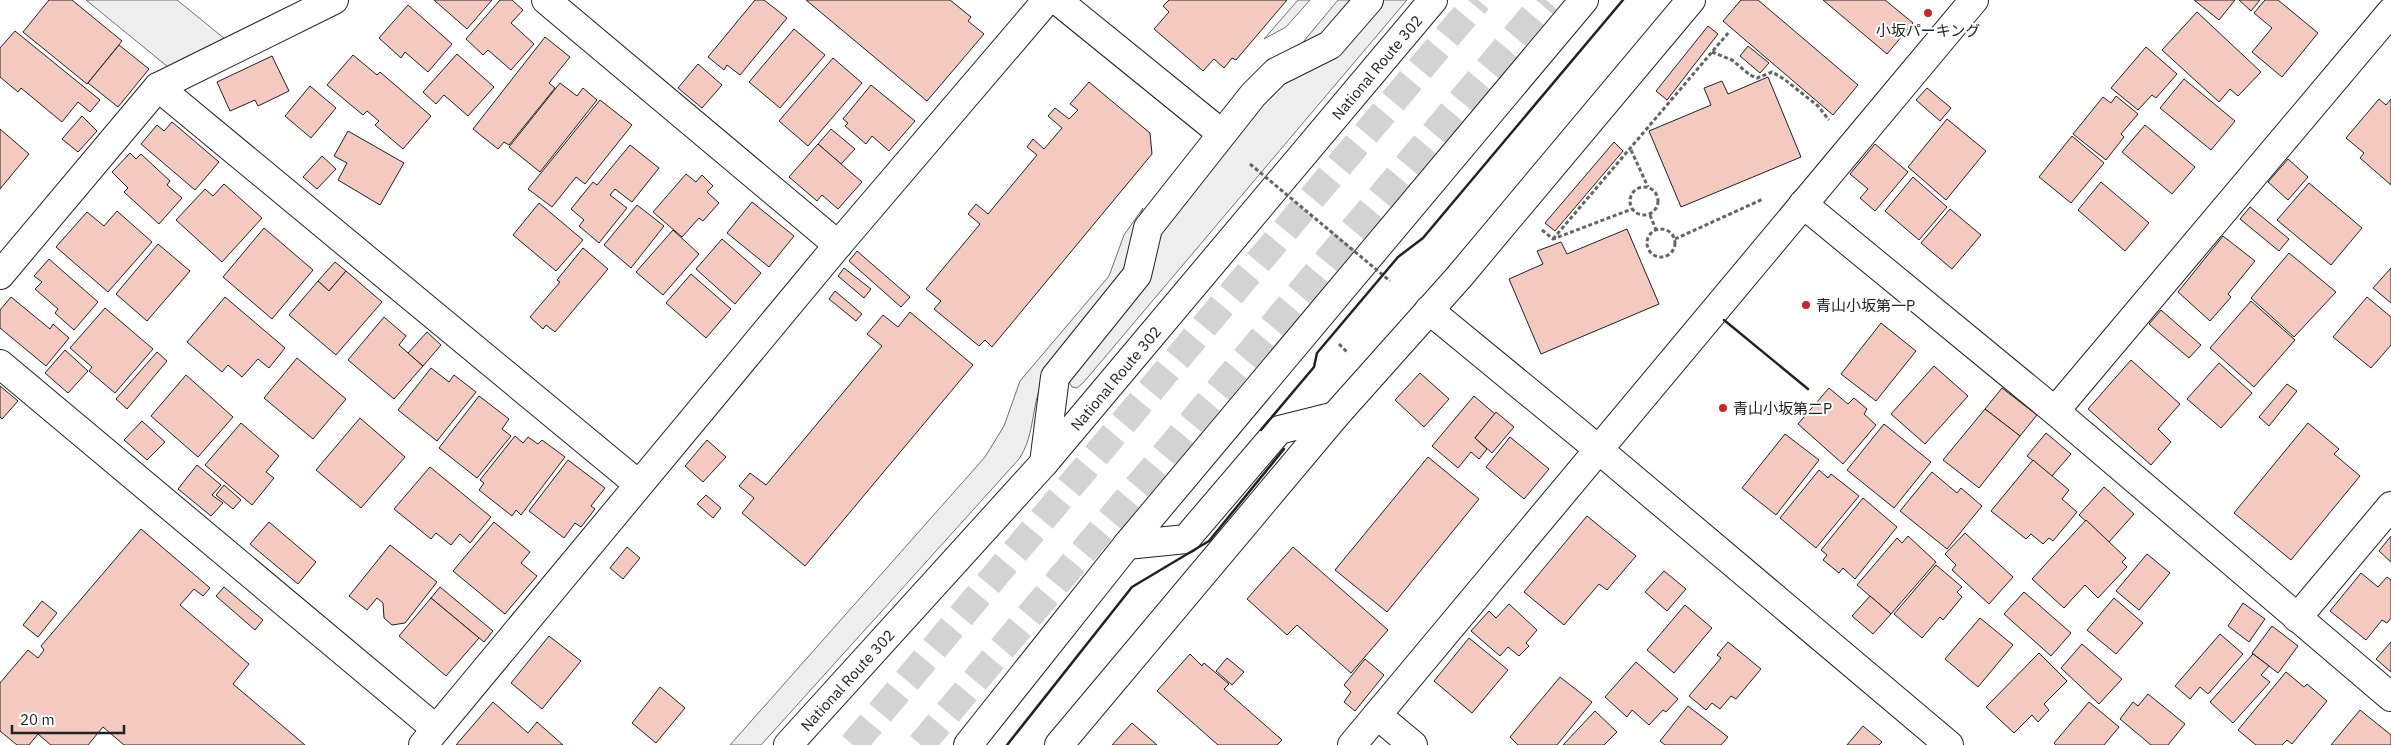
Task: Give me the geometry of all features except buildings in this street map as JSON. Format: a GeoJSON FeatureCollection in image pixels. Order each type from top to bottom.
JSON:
{"type":"FeatureCollection","features":[{"type":"Feature","properties":{"kind":"main road"},"geometry":{"type":"LineString","coordinates":[[0,275],[158,86],[334,0]]}},
{"type":"Feature","properties":{"kind":"main road"},"geometry":{"type":"LineString","coordinates":[[546,0],[838,244]]}},
{"type":"Feature","properties":{"kind":"main road"},"geometry":{"type":"LineString","coordinates":[[0,364],[430,737],[838,244],[1047,0]]}},
{"type":"Feature","properties":{"kind":"main road"},"geometry":{"type":"LineString","coordinates":[[1057,0],[1221,133]]}},
{"type":"Feature","properties":{"kind":"main road"},"geometry":{"type":"LineString","coordinates":[[1044,463],[1055,377],[1137,275],[1148,228],[1221,133],[1276,72],[1330,46],[1369,0]]}},
{"type":"Feature","properties":{"kind":"main road","name":"National Route 302"},"geometry":{"type":"LineString","coordinates":[[788,745],[1044,463],[1433,0]]}},
{"type":"Feature","properties":{"kind":"main road"},"geometry":{"type":"LineString","coordinates":[[968,745],[1127,545],[1584,0]]}},
{"type":"Feature","properties":{"kind":"main road"},"geometry":{"type":"LineString","coordinates":[[1059,745],[1335,416],[1430,310],[1691,0]]}},
{"type":"Feature","properties":{"kind":"main road"},"geometry":{"type":"LineString","coordinates":[[1352,745],[1974,0]]}},
{"type":"Feature","properties":{"kind":"main road"},"geometry":{"type":"LineString","coordinates":[[2055,411],[2391,12]]}},
{"type":"Feature","properties":{"kind":"main road"},"geometry":{"type":"LineString","coordinates":[[158,86],[638,484]]}},
{"type":"Feature","properties":{"kind":"main road"},"geometry":{"type":"LineString","coordinates":[[1803,204],[2055,411],[2391,697]]}},
{"type":"Feature","properties":{"kind":"main road"},"geometry":{"type":"LineString","coordinates":[[1430,310],[1949,745]]}},
{"type":"Feature","properties":{"kind":"main road"},"geometry":{"type":"LineString","coordinates":[[1127,545],[1186,539],[1279,430],[1335,416]]}},
{"type":"Feature","properties":{"kind":"main road"},"geometry":{"type":"LineString","coordinates":[[2297,618],[2391,506]]}},
{"type":"Feature","properties":{"kind":"main road"},"geometry":{"type":"LineString","coordinates":[[1377,715],[1413,745]]}},
{"type":"Feature","properties":{"kind":"path"},"geometry":{"type":"LineString","coordinates":[[1553,239],[1729,32]]}},
{"type":"Feature","properties":{"kind":"path"},"geometry":{"type":"LineString","coordinates":[[1712,52],[1732,60],[1750,75],[1757,78],[1772,72],[1784,79],[1818,106],[1827,119]]}},
{"type":"Feature","properties":{"kind":"path"},"geometry":{"type":"LineString","coordinates":[[1630,149],[1648,188],[1656,193],[1659,202],[1655,211],[1650,215],[1638,214],[1632,209],[1630,204],[1634,191],[1648,188]]}},
{"type":"Feature","properties":{"kind":"path"},"geometry":{"type":"LineString","coordinates":[[1250,164],[1390,281],[1384,288]]}},
{"type":"Feature","properties":{"kind":"path"},"geometry":{"type":"LineString","coordinates":[[1553,239],[1632,209]]}},
{"type":"Feature","properties":{"kind":"path"},"geometry":{"type":"LineString","coordinates":[[1650,215],[1656,230]]}},
{"type":"Feature","properties":{"kind":"path"},"geometry":{"type":"LineString","coordinates":[[1537,226],[1553,239]]}},
{"type":"Feature","properties":{"kind":"path"},"geometry":{"type":"LineString","coordinates":[[1656,230],[1665,230],[1673,235],[1676,244],[1668,256],[1655,256],[1648,249],[1649,236],[1656,230]]}},
{"type":"Feature","properties":{"kind":"path"},"geometry":{"type":"LineString","coordinates":[[1344,336],[1338,344],[1353,357]]}},
{"type":"Feature","properties":{"kind":"shaded area"},"geometry":{"type":"Polygon","coordinates":[[[86,0],[177,0],[225,39],[168,67],[86,0]]]}},
{"type":"Feature","properties":{"kind":"shaded area"},"geometry":{"type":"Polygon","coordinates":[[[1298,0],[1310,0],[1286,27],[1264,39],[1298,0]]]}},
{"type":"Feature","properties":{"kind":"shaded area"},"geometry":{"type":"Polygon","coordinates":[[[1338,0],[1357,0],[1326,36],[1299,47],[1338,0]]]}},
{"type":"Feature","properties":{"kind":"shaded area"},"geometry":{"type":"Polygon","coordinates":[[[1381,0],[1407,0],[1083,383],[1077,388],[1072,387],[1069,382],[1069,375],[1155,234],[1284,79],[1381,0]]]}},
{"type":"Feature","properties":{"kind":"shaded area"},"geometry":{"type":"Polygon","coordinates":[[[1143,208],[1136,227],[1130,266],[1045,375],[1037,396],[1028,439],[1019,459],[761,745],[730,745],[985,457],[1004,426],[1020,381],[1109,276],[1124,235],[1143,208]]]}},
{"type":"Feature","properties":{"kind":"tunnel"},"geometry":{"type":"LineString","coordinates":[[853,745],[1478,0]]}},
{"type":"Feature","properties":{"kind":"tunnel"},"geometry":{"type":"LineString","coordinates":[[921,745],[1546,0]]}},
{"type":"Feature","properties":{"kind":"wall"},"geometry":{"type":"LineString","coordinates":[[1261,430],[1314,367],[1317,353],[1398,257],[1423,238],[1623,0]]}},
{"type":"Feature","properties":{"kind":"wall"},"geometry":{"type":"LineString","coordinates":[[1724,320],[1808,389]]}},
{"type":"Feature","properties":{"kind":"wall"},"geometry":{"type":"LineString","coordinates":[[1007,745],[1132,587],[1209,541],[1284,449]]}},
{"type":"Feature","properties":{"kind":"place","name":"小坂パーキング"},"geometry":{"type":"Point","coordinates":[1928,13]}},
{"type":"Feature","properties":{"kind":"place","name":"青山小坂第一P"},"geometry":{"type":"Point","coordinates":[1806,305]}},
{"type":"Feature","properties":{"kind":"place","name":"青山小坂第二P"},"geometry":{"type":"Point","coordinates":[1723,408]}}]}
